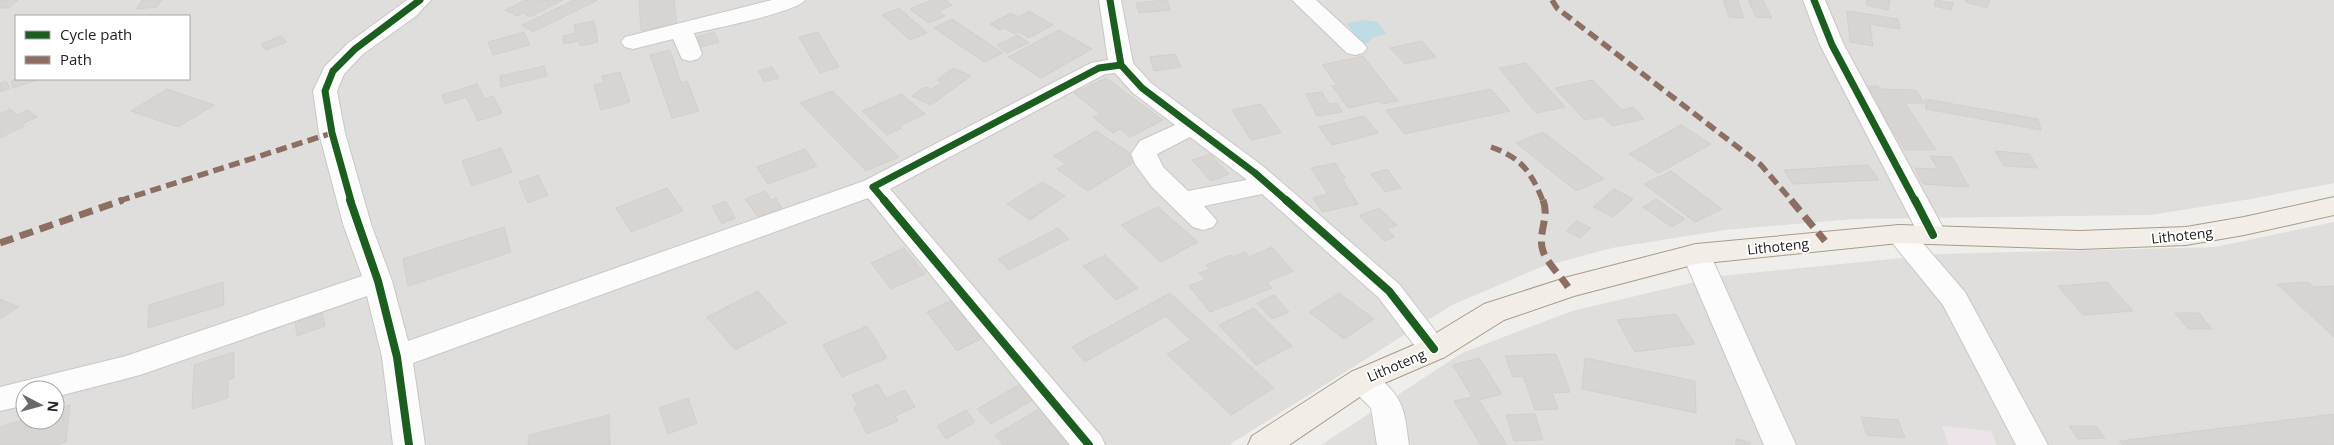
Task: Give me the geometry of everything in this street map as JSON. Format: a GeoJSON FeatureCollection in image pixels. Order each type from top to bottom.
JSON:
{"type":"FeatureCollection","features":[{"type":"Feature","properties":{"kind":"main road","name":"Lithoteng"},"geometry":{"type":"LineString","coordinates":[[1264,445],[1362,380],[1434,349],[1494,312],[1568,287],[1696,254],[1898,234],[2080,240],[2186,236],[2244,226],[2334,206]]}},
{"type":"Feature","properties":{"kind":"street"},"geometry":{"type":"LineString","coordinates":[[409,445],[397,357],[378,281],[357,224],[332,133],[325,90],[332,71],[355,49],[408,12],[420,0]]}},
{"type":"Feature","properties":{"kind":"street"},"geometry":{"type":"LineString","coordinates":[[633,42],[682,31],[794,0]]}},
{"type":"Feature","properties":{"kind":"street"},"geometry":{"type":"LineString","coordinates":[[1110,0],[1121,66],[1142,88],[1267,184],[1389,292],[1434,349]]}},
{"type":"Feature","properties":{"kind":"street"},"geometry":{"type":"LineString","coordinates":[[1303,0],[1355,48]]}},
{"type":"Feature","properties":{"kind":"street"},"geometry":{"type":"LineString","coordinates":[[1814,0],[1832,46],[1933,235]]}},
{"type":"Feature","properties":{"kind":"street"},"geometry":{"type":"LineString","coordinates":[[682,31],[690,54]]}},
{"type":"Feature","properties":{"kind":"street"},"geometry":{"type":"LineString","coordinates":[[397,357],[873,187],[1099,68],[1121,66]]}},
{"type":"Feature","properties":{"kind":"street"},"geometry":{"type":"LineString","coordinates":[[1192,126],[1149,147],[1144,154],[1147,166],[1203,221]]}},
{"type":"Feature","properties":{"kind":"street"},"geometry":{"type":"LineString","coordinates":[[1184,201],[1267,184]]}},
{"type":"Feature","properties":{"kind":"street"},"geometry":{"type":"LineString","coordinates":[[873,187],[1089,445]]}},
{"type":"Feature","properties":{"kind":"street"},"geometry":{"type":"LineString","coordinates":[[1898,234],[1955,299],[2032,445]]}},
{"type":"Feature","properties":{"kind":"street"},"geometry":{"type":"LineString","coordinates":[[1696,254],[1780,445]]}},
{"type":"Feature","properties":{"kind":"street"},"geometry":{"type":"LineString","coordinates":[[65,383],[129,367],[378,281]]}},
{"type":"Feature","properties":{"kind":"street"},"geometry":{"type":"LineString","coordinates":[[1362,380],[1386,403],[1393,445]]}},
{"type":"Feature","properties":{"kind":"street"},"geometry":{"type":"LineString","coordinates":[[0,399],[15,395]]}},
{"type":"Feature","properties":{"kind":"shaded area"},"geometry":{"type":"Polygon","coordinates":[[[0,0],[2334,0],[2334,183],[2151,215],[1853,219],[1725,230],[1612,248],[1541,267],[1452,305],[1229,445],[0,445],[0,0]]]}},
{"type":"Feature","properties":{"kind":"shaded area"},"geometry":{"type":"Polygon","coordinates":[[[2334,222],[2334,445],[1321,445],[1462,353],[1572,311],[1720,276],[1941,254],[2215,247],[2334,222]]]}},
{"type":"Feature","properties":{"kind":"shaded area"},"geometry":{"type":"Polygon","coordinates":[[[1942,426],[1991,431],[1997,445],[1949,445],[1942,426]]]}},
{"type":"Feature","properties":{"kind":"water"},"geometry":{"type":"Polygon","coordinates":[[[1365,20],[1377,22],[1387,34],[1374,37],[1367,43],[1359,42],[1347,23],[1365,20]]]}},
{"type":"Feature","properties":{"kind":"building"},"geometry":{"type":"Polygon","coordinates":[[[0,0],[18,0],[9,8],[0,8],[0,0]]]}},
{"type":"Feature","properties":{"kind":"building"},"geometry":{"type":"Polygon","coordinates":[[[142,0],[162,0],[157,7],[136,9],[142,0]]]}},
{"type":"Feature","properties":{"kind":"building"},"geometry":{"type":"Polygon","coordinates":[[[525,0],[563,0],[530,17],[523,13],[517,16],[505,10],[525,0]]]}},
{"type":"Feature","properties":{"kind":"building"},"geometry":{"type":"Polygon","coordinates":[[[574,0],[598,0],[533,32],[522,25],[574,0]]]}},
{"type":"Feature","properties":{"kind":"building"},"geometry":{"type":"Polygon","coordinates":[[[639,0],[674,0],[677,24],[641,31],[639,0]]]}},
{"type":"Feature","properties":{"kind":"building"},"geometry":{"type":"Polygon","coordinates":[[[931,0],[946,0],[952,5],[939,11],[945,16],[928,23],[910,9],[931,0]]]}},
{"type":"Feature","properties":{"kind":"building"},"geometry":{"type":"Polygon","coordinates":[[[1167,0],[1170,10],[1139,13],[1136,3],[1167,0]]]}},
{"type":"Feature","properties":{"kind":"building"},"geometry":{"type":"Polygon","coordinates":[[[1723,0],[1738,0],[1744,18],[1729,17],[1723,0]]]}},
{"type":"Feature","properties":{"kind":"building"},"geometry":{"type":"Polygon","coordinates":[[[1748,0],[1763,0],[1772,18],[1756,17],[1748,0]]]}},
{"type":"Feature","properties":{"kind":"building"},"geometry":{"type":"Polygon","coordinates":[[[1867,0],[1890,0],[1888,10],[1866,5],[1867,0]]]}},
{"type":"Feature","properties":{"kind":"building"},"geometry":{"type":"Polygon","coordinates":[[[1936,0],[1953,3],[1951,10],[1934,6],[1936,0]]]}},
{"type":"Feature","properties":{"kind":"building"},"geometry":{"type":"Polygon","coordinates":[[[1966,0],[1990,0],[1987,8],[1965,2],[1966,0]]]}},
{"type":"Feature","properties":{"kind":"building"},"geometry":{"type":"Polygon","coordinates":[[[899,8],[927,33],[910,40],[882,15],[899,8]]]}},
{"type":"Feature","properties":{"kind":"building"},"geometry":{"type":"Polygon","coordinates":[[[1029,11],[1053,25],[1029,38],[1019,32],[1015,34],[1004,28],[1000,30],[990,24],[1011,13],[1018,17],[1029,11]]]}},
{"type":"Feature","properties":{"kind":"building"},"geometry":{"type":"Polygon","coordinates":[[[1847,11],[1898,19],[1900,29],[1870,24],[1873,46],[1850,42],[1847,11]]]}},
{"type":"Feature","properties":{"kind":"building"},"geometry":{"type":"Polygon","coordinates":[[[952,19],[1003,53],[984,62],[934,28],[952,19]]]}},
{"type":"Feature","properties":{"kind":"building"},"geometry":{"type":"Polygon","coordinates":[[[594,21],[598,42],[580,46],[579,41],[564,44],[563,36],[576,33],[574,25],[594,21]]]}},
{"type":"Feature","properties":{"kind":"building"},"geometry":{"type":"Polygon","coordinates":[[[1059,30],[1092,49],[1041,78],[1008,57],[1059,30]]]}},
{"type":"Feature","properties":{"kind":"building"},"geometry":{"type":"Polygon","coordinates":[[[524,32],[530,45],[493,55],[488,42],[524,32]]]}},
{"type":"Feature","properties":{"kind":"building"},"geometry":{"type":"Polygon","coordinates":[[[714,32],[719,42],[701,47],[697,37],[714,32]]]}},
{"type":"Feature","properties":{"kind":"building"},"geometry":{"type":"Polygon","coordinates":[[[818,32],[839,67],[820,73],[799,37],[818,32]]]}},
{"type":"Feature","properties":{"kind":"building"},"geometry":{"type":"Polygon","coordinates":[[[1018,35],[1029,43],[1007,53],[997,45],[1018,35]]]}},
{"type":"Feature","properties":{"kind":"building"},"geometry":{"type":"Polygon","coordinates":[[[281,36],[287,42],[266,50],[261,44],[281,36]]]}},
{"type":"Feature","properties":{"kind":"building"},"geometry":{"type":"Polygon","coordinates":[[[1422,41],[1436,57],[1405,64],[1390,48],[1422,41]]]}},
{"type":"Feature","properties":{"kind":"building"},"geometry":{"type":"Polygon","coordinates":[[[670,50],[681,83],[687,81],[699,111],[672,118],[650,55],[670,50]]]}},
{"type":"Feature","properties":{"kind":"building"},"geometry":{"type":"Polygon","coordinates":[[[1175,54],[1181,67],[1154,71],[1150,57],[1175,54]]]}},
{"type":"Feature","properties":{"kind":"building"},"geometry":{"type":"Polygon","coordinates":[[[1363,56],[1398,101],[1382,104],[1380,101],[1348,108],[1332,86],[1337,85],[1322,65],[1363,56]]]}},
{"type":"Feature","properties":{"kind":"building"},"geometry":{"type":"Polygon","coordinates":[[[1526,63],[1565,107],[1536,113],[1499,68],[1526,63]]]}},
{"type":"Feature","properties":{"kind":"building"},"geometry":{"type":"Polygon","coordinates":[[[544,66],[547,76],[501,87],[500,76],[544,66]]]}},
{"type":"Feature","properties":{"kind":"building"},"geometry":{"type":"Polygon","coordinates":[[[772,67],[779,78],[764,82],[758,71],[772,67]]]}},
{"type":"Feature","properties":{"kind":"building"},"geometry":{"type":"Polygon","coordinates":[[[953,68],[971,76],[931,105],[912,96],[925,87],[932,89],[942,82],[937,80],[953,68]]]}},
{"type":"Feature","properties":{"kind":"building"},"geometry":{"type":"Polygon","coordinates":[[[620,72],[630,102],[601,110],[594,85],[604,83],[602,76],[620,72]]]}},
{"type":"Feature","properties":{"kind":"building"},"geometry":{"type":"Polygon","coordinates":[[[1106,78],[1163,120],[1130,137],[1120,129],[1113,133],[1093,117],[1100,114],[1074,93],[1106,78]]]}},
{"type":"Feature","properties":{"kind":"building"},"geometry":{"type":"Polygon","coordinates":[[[15,80],[37,80],[13,88],[11,81],[15,80]]]}},
{"type":"Feature","properties":{"kind":"building"},"geometry":{"type":"Polygon","coordinates":[[[1593,80],[1622,110],[1633,107],[1644,119],[1612,126],[1603,116],[1585,120],[1555,88],[1593,80]]]}},
{"type":"Feature","properties":{"kind":"building"},"geometry":{"type":"Polygon","coordinates":[[[6,81],[10,88],[0,92],[0,83],[6,81]]]}},
{"type":"Feature","properties":{"kind":"building"},"geometry":{"type":"Polygon","coordinates":[[[477,84],[485,99],[493,96],[502,113],[478,121],[466,97],[445,104],[442,95],[477,84]]]}},
{"type":"Feature","properties":{"kind":"building"},"geometry":{"type":"Polygon","coordinates":[[[1864,86],[1878,86],[1880,89],[1916,90],[1924,103],[1905,103],[1936,150],[1905,150],[1864,86]]]}},
{"type":"Feature","properties":{"kind":"building"},"geometry":{"type":"Polygon","coordinates":[[[167,89],[214,105],[178,127],[131,111],[167,89]]]}},
{"type":"Feature","properties":{"kind":"building"},"geometry":{"type":"Polygon","coordinates":[[[1491,89],[1510,111],[1404,134],[1386,110],[1491,89]]]}},
{"type":"Feature","properties":{"kind":"building"},"geometry":{"type":"Polygon","coordinates":[[[832,91],[899,157],[866,171],[800,103],[832,91]]]}},
{"type":"Feature","properties":{"kind":"building"},"geometry":{"type":"Polygon","coordinates":[[[1322,92],[1329,104],[1337,103],[1342,112],[1317,116],[1306,94],[1322,92]]]}},
{"type":"Feature","properties":{"kind":"building"},"geometry":{"type":"Polygon","coordinates":[[[902,94],[925,114],[899,126],[902,128],[887,135],[862,111],[902,94]]]}},
{"type":"Feature","properties":{"kind":"building"},"geometry":{"type":"Polygon","coordinates":[[[1925,99],[2038,119],[2041,130],[1926,109],[1925,99]]]}},
{"type":"Feature","properties":{"kind":"building"},"geometry":{"type":"Polygon","coordinates":[[[1261,104],[1281,133],[1251,140],[1232,110],[1261,104]]]}},
{"type":"Feature","properties":{"kind":"building"},"geometry":{"type":"Polygon","coordinates":[[[10,109],[17,115],[28,110],[37,117],[21,124],[24,126],[0,138],[0,114],[10,109]]]}},
{"type":"Feature","properties":{"kind":"building"},"geometry":{"type":"Polygon","coordinates":[[[1364,116],[1378,133],[1332,145],[1319,127],[1364,116]]]}},
{"type":"Feature","properties":{"kind":"building"},"geometry":{"type":"Polygon","coordinates":[[[1681,125],[1711,144],[1659,173],[1629,154],[1681,125]]]}},
{"type":"Feature","properties":{"kind":"building"},"geometry":{"type":"Polygon","coordinates":[[[1096,131],[1139,159],[1088,191],[1057,169],[1066,164],[1054,156],[1096,131]]]}},
{"type":"Feature","properties":{"kind":"building"},"geometry":{"type":"Polygon","coordinates":[[[1543,132],[1604,179],[1576,191],[1516,143],[1543,132]]]}},
{"type":"Feature","properties":{"kind":"building"},"geometry":{"type":"Polygon","coordinates":[[[501,148],[512,172],[472,186],[462,161],[501,148]]]}},
{"type":"Feature","properties":{"kind":"building"},"geometry":{"type":"Polygon","coordinates":[[[805,149],[817,166],[768,184],[757,167],[805,149]]]}},
{"type":"Feature","properties":{"kind":"building"},"geometry":{"type":"Polygon","coordinates":[[[1995,151],[2029,154],[2038,168],[2004,166],[1995,151]]]}},
{"type":"Feature","properties":{"kind":"building"},"geometry":{"type":"Polygon","coordinates":[[[1210,154],[1229,174],[1211,181],[1192,160],[1210,154]]]}},
{"type":"Feature","properties":{"kind":"building"},"geometry":{"type":"Polygon","coordinates":[[[1930,156],[1952,157],[1969,187],[1923,184],[1915,168],[1938,169],[1930,156]]]}},
{"type":"Feature","properties":{"kind":"building"},"geometry":{"type":"Polygon","coordinates":[[[1335,163],[1345,178],[1342,179],[1358,204],[1322,212],[1313,198],[1328,194],[1311,168],[1335,163]]]}},
{"type":"Feature","properties":{"kind":"building"},"geometry":{"type":"Polygon","coordinates":[[[1868,165],[1879,180],[1793,184],[1784,170],[1868,165]]]}},
{"type":"Feature","properties":{"kind":"building"},"geometry":{"type":"Polygon","coordinates":[[[1387,169],[1401,188],[1385,192],[1371,174],[1387,169]]]}},
{"type":"Feature","properties":{"kind":"building"},"geometry":{"type":"Polygon","coordinates":[[[1671,171],[1722,209],[1695,222],[1644,184],[1671,171]]]}},
{"type":"Feature","properties":{"kind":"building"},"geometry":{"type":"Polygon","coordinates":[[[538,175],[548,195],[528,203],[519,182],[538,175]]]}},
{"type":"Feature","properties":{"kind":"building"},"geometry":{"type":"Polygon","coordinates":[[[1042,182],[1065,196],[1030,220],[1007,204],[1042,182]]]}},
{"type":"Feature","properties":{"kind":"building"},"geometry":{"type":"Polygon","coordinates":[[[667,188],[683,211],[631,232],[616,208],[667,188]]]}},
{"type":"Feature","properties":{"kind":"building"},"geometry":{"type":"Polygon","coordinates":[[[1614,189],[1633,199],[1613,217],[1593,207],[1614,189]]]}},
{"type":"Feature","properties":{"kind":"building"},"geometry":{"type":"Polygon","coordinates":[[[765,191],[771,200],[776,198],[782,208],[758,217],[745,199],[765,191]]]}},
{"type":"Feature","properties":{"kind":"building"},"geometry":{"type":"Polygon","coordinates":[[[1656,199],[1685,219],[1672,227],[1643,207],[1656,199]]]}},
{"type":"Feature","properties":{"kind":"building"},"geometry":{"type":"Polygon","coordinates":[[[726,201],[735,218],[722,224],[712,206],[726,201]]]}},
{"type":"Feature","properties":{"kind":"building"},"geometry":{"type":"Polygon","coordinates":[[[1158,207],[1198,242],[1161,262],[1121,225],[1158,207]]]}},
{"type":"Feature","properties":{"kind":"building"},"geometry":{"type":"Polygon","coordinates":[[[1379,208],[1397,225],[1387,229],[1395,237],[1384,241],[1359,216],[1379,208]]]}},
{"type":"Feature","properties":{"kind":"building"},"geometry":{"type":"Polygon","coordinates":[[[1576,221],[1591,228],[1580,238],[1566,231],[1576,221]]]}},
{"type":"Feature","properties":{"kind":"building"},"geometry":{"type":"Polygon","coordinates":[[[504,227],[511,252],[408,286],[403,259],[504,227]]]}},
{"type":"Feature","properties":{"kind":"building"},"geometry":{"type":"Polygon","coordinates":[[[1058,228],[1069,239],[1009,270],[998,259],[1058,228]]]}},
{"type":"Feature","properties":{"kind":"building"},"geometry":{"type":"Polygon","coordinates":[[[1272,247],[1293,271],[1267,282],[1272,288],[1210,312],[1189,286],[1205,279],[1199,273],[1210,269],[1206,265],[1231,255],[1233,257],[1245,252],[1249,257],[1272,247]]]}},
{"type":"Feature","properties":{"kind":"building"},"geometry":{"type":"Polygon","coordinates":[[[904,248],[925,274],[891,289],[871,263],[904,248]]]}},
{"type":"Feature","properties":{"kind":"building"},"geometry":{"type":"Polygon","coordinates":[[[1105,255],[1138,288],[1116,300],[1083,266],[1105,255]]]}},
{"type":"Feature","properties":{"kind":"building"},"geometry":{"type":"Polygon","coordinates":[[[223,282],[224,305],[148,328],[149,305],[223,282]]]}},
{"type":"Feature","properties":{"kind":"building"},"geometry":{"type":"Polygon","coordinates":[[[2107,282],[2133,311],[2083,315],[2058,286],[2107,282]]]}},
{"type":"Feature","properties":{"kind":"building"},"geometry":{"type":"Polygon","coordinates":[[[2308,282],[2314,287],[2334,286],[2334,337],[2277,284],[2308,282]]]}},
{"type":"Feature","properties":{"kind":"building"},"geometry":{"type":"Polygon","coordinates":[[[758,291],[786,323],[735,350],[707,317],[758,291]]]}},
{"type":"Feature","properties":{"kind":"building"},"geometry":{"type":"Polygon","coordinates":[[[1170,293],[1274,388],[1231,415],[1167,354],[1191,340],[1166,316],[1085,362],[1072,347],[1170,293]]]}},
{"type":"Feature","properties":{"kind":"building"},"geometry":{"type":"Polygon","coordinates":[[[1339,293],[1374,319],[1344,339],[1309,312],[1339,293]]]}},
{"type":"Feature","properties":{"kind":"building"},"geometry":{"type":"Polygon","coordinates":[[[1274,295],[1289,312],[1272,319],[1257,303],[1274,295]]]}},
{"type":"Feature","properties":{"kind":"building"},"geometry":{"type":"Polygon","coordinates":[[[957,298],[988,335],[957,351],[927,312],[957,298]]]}},
{"type":"Feature","properties":{"kind":"building"},"geometry":{"type":"Polygon","coordinates":[[[0,299],[19,307],[0,319],[0,299]]]}},
{"type":"Feature","properties":{"kind":"building"},"geometry":{"type":"Polygon","coordinates":[[[1254,308],[1292,346],[1256,365],[1219,325],[1254,308]]]}},
{"type":"Feature","properties":{"kind":"building"},"geometry":{"type":"Polygon","coordinates":[[[322,312],[325,326],[297,336],[295,321],[322,312]]]}},
{"type":"Feature","properties":{"kind":"building"},"geometry":{"type":"Polygon","coordinates":[[[2175,313],[2199,313],[2212,329],[2188,329],[2175,313]]]}},
{"type":"Feature","properties":{"kind":"building"},"geometry":{"type":"Polygon","coordinates":[[[1676,314],[1695,344],[1635,352],[1617,320],[1676,314]]]}},
{"type":"Feature","properties":{"kind":"building"},"geometry":{"type":"Polygon","coordinates":[[[867,326],[887,358],[842,377],[823,345],[867,326]]]}},
{"type":"Feature","properties":{"kind":"building"},"geometry":{"type":"Polygon","coordinates":[[[234,352],[234,378],[228,380],[228,398],[192,409],[194,365],[234,352]]]}},
{"type":"Feature","properties":{"kind":"building"},"geometry":{"type":"Polygon","coordinates":[[[1556,354],[1570,392],[1552,393],[1558,409],[1535,410],[1523,376],[1513,377],[1505,356],[1556,354]]]}},
{"type":"Feature","properties":{"kind":"building"},"geometry":{"type":"Polygon","coordinates":[[[1479,358],[1502,394],[1479,400],[1507,445],[1481,445],[1454,401],[1472,397],[1453,365],[1479,358]]]}},
{"type":"Feature","properties":{"kind":"building"},"geometry":{"type":"Polygon","coordinates":[[[1585,358],[1695,381],[1696,413],[1582,389],[1585,358]]]}},
{"type":"Feature","properties":{"kind":"building"},"geometry":{"type":"Polygon","coordinates":[[[1022,383],[1036,398],[991,424],[977,409],[1022,383]]]}},
{"type":"Feature","properties":{"kind":"building"},"geometry":{"type":"Polygon","coordinates":[[[878,384],[886,398],[905,390],[915,407],[895,416],[898,421],[867,434],[854,408],[858,406],[852,395],[878,384]]]}},
{"type":"Feature","properties":{"kind":"building"},"geometry":{"type":"Polygon","coordinates":[[[688,398],[697,423],[668,434],[659,408],[688,398]]]}},
{"type":"Feature","properties":{"kind":"building"},"geometry":{"type":"Polygon","coordinates":[[[70,405],[66,442],[57,445],[0,445],[0,427],[15,422],[15,430],[65,430],[65,406],[70,405]]]}},
{"type":"Feature","properties":{"kind":"building"},"geometry":{"type":"Polygon","coordinates":[[[1039,409],[1070,443],[1066,445],[1003,445],[995,435],[1039,409]]]}},
{"type":"Feature","properties":{"kind":"building"},"geometry":{"type":"Polygon","coordinates":[[[966,410],[975,422],[946,439],[937,426],[966,410]]]}},
{"type":"Feature","properties":{"kind":"building"},"geometry":{"type":"Polygon","coordinates":[[[1535,414],[1543,440],[1514,441],[1506,415],[1535,414]]]}},
{"type":"Feature","properties":{"kind":"building"},"geometry":{"type":"Polygon","coordinates":[[[2334,414],[2334,445],[2123,445],[2119,441],[2334,414]]]}},
{"type":"Feature","properties":{"kind":"building"},"geometry":{"type":"Polygon","coordinates":[[[609,415],[610,445],[528,445],[529,435],[609,415]]]}},
{"type":"Feature","properties":{"kind":"building"},"geometry":{"type":"Polygon","coordinates":[[[1861,417],[1898,420],[1905,438],[1867,435],[1861,417]]]}},
{"type":"Feature","properties":{"kind":"building"},"geometry":{"type":"Polygon","coordinates":[[[2069,426],[2096,426],[2105,438],[2078,439],[2069,426]]]}},
{"type":"Feature","properties":{"kind":"building"},"geometry":{"type":"Polygon","coordinates":[[[1736,439],[1750,442],[1750,445],[1736,445],[1736,439]]]}},
{"type":"Feature","properties":{"kind":"marked path"},"geometry":{"type":"LineString","coordinates":[[1552,0],[1557,8],[1761,165],[1825,241]]}},
{"type":"Feature","properties":{"kind":"marked path"},"geometry":{"type":"LineString","coordinates":[[0,243],[172,183],[332,133]]}},
{"type":"Feature","properties":{"kind":"marked path"},"geometry":{"type":"LineString","coordinates":[[1491,147],[1508,153],[1532,175],[1546,208],[1542,237],[1543,251],[1568,287]]}},
{"type":"Feature","properties":{"kind":"cycle path"},"geometry":{"type":"LineString","coordinates":[[409,445],[397,357],[378,281],[357,224],[332,133],[325,91],[333,71],[355,49],[408,11],[420,0]]}},
{"type":"Feature","properties":{"kind":"cycle path"},"geometry":{"type":"LineString","coordinates":[[1110,0],[1121,65],[1142,88],[1255,173],[1389,291],[1434,349]]}},
{"type":"Feature","properties":{"kind":"cycle path"},"geometry":{"type":"LineString","coordinates":[[1814,0],[1832,45],[1933,235]]}},
{"type":"Feature","properties":{"kind":"cycle path"},"geometry":{"type":"LineString","coordinates":[[1089,445],[873,187],[1099,68],[1121,65]]}}]}
